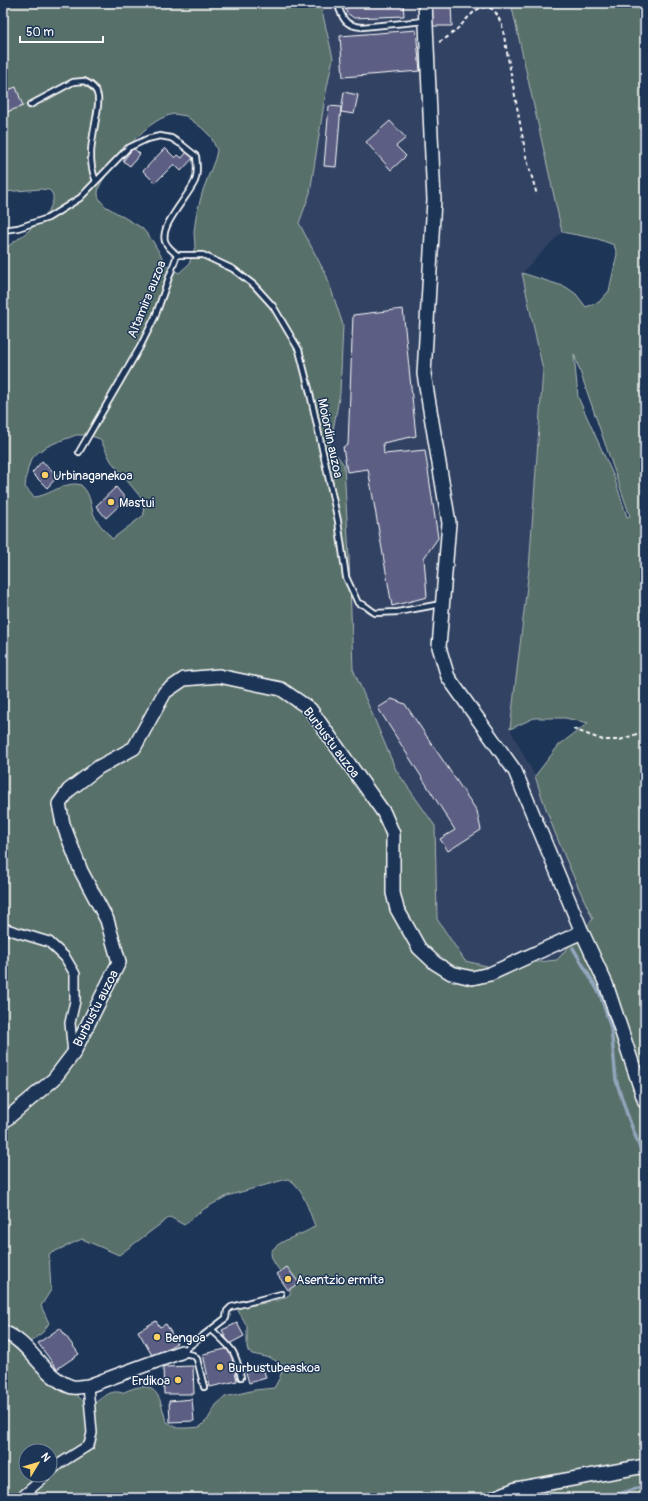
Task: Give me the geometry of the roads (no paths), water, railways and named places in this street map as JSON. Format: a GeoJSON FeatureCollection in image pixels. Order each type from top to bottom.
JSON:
{"type":"FeatureCollection","features":[{"type":"Feature","properties":{"kind":"street"},"geometry":{"type":"LineString","coordinates":[[425,3],[434,200],[424,374],[449,523],[439,647],[448,677],[513,767],[582,932],[606,984],[645,1102]]}},
{"type":"Feature","properties":{"kind":"street","name":"Burbustu auzoa"},"geometry":{"type":"LineString","coordinates":[[3,1122],[54,1079],[73,1054],[119,962],[107,920],[81,871],[63,824],[60,804],[69,790],[99,767],[134,748],[165,692],[184,679],[219,676],[281,689],[310,709],[384,813],[393,834],[393,893],[397,909],[419,948],[435,963],[451,973],[472,978],[490,974],[582,932]]}},
{"type":"Feature","properties":{"kind":"street"},"geometry":{"type":"LineString","coordinates":[[3,928],[49,942],[65,957],[75,974],[76,1001],[70,1023],[73,1054]]}},
{"type":"Feature","properties":{"kind":"street"},"geometry":{"type":"LineString","coordinates":[[3,1332],[13,1336],[54,1377],[73,1387],[88,1386],[181,1352]]}},
{"type":"Feature","properties":{"kind":"street"},"geometry":{"type":"LineString","coordinates":[[58,1465],[89,1445],[92,1433],[88,1386]]}},
{"type":"Feature","properties":{"kind":"street"},"geometry":{"type":"LineString","coordinates":[[494,1498],[516,1489],[645,1466]]}},
{"type":"Feature","properties":{"kind":"street"},"geometry":{"type":"LineString","coordinates":[[20,1498],[38,1483]]}},
{"type":"Feature","properties":{"kind":"lane"},"geometry":{"type":"LineString","coordinates":[[337,3],[344,21],[352,26],[362,27],[426,21]]}},
{"type":"Feature","properties":{"kind":"lane"},"geometry":{"type":"LineString","coordinates":[[30,105],[73,82],[84,81],[94,88],[98,98],[98,105],[92,138],[91,164],[96,181]]}},
{"type":"Feature","properties":{"kind":"lane","name":"Altamira auzoa"},"geometry":{"type":"LineString","coordinates":[[3,230],[18,228],[48,218],[80,198],[128,148],[147,138],[160,136],[171,138],[196,156],[197,168],[195,180],[164,230],[165,241],[169,248],[177,256],[154,317],[140,347],[79,452]]}},
{"type":"Feature","properties":{"kind":"lane","name":"Moiordin auzoa"},"geometry":{"type":"LineString","coordinates":[[177,256],[203,255],[233,269],[254,286],[273,306],[299,350],[310,389],[338,521],[346,577],[358,603],[375,614],[398,612],[443,603]]}},
{"type":"Feature","properties":{"kind":"lane"},"geometry":{"type":"LineString","coordinates":[[181,1352],[226,1318],[227,1311],[231,1307],[281,1294]]}},
{"type":"Feature","properties":{"kind":"lane"},"geometry":{"type":"LineString","coordinates":[[212,1330],[235,1353],[241,1377]]}},
{"type":"Feature","properties":{"kind":"lane"},"geometry":{"type":"LineString","coordinates":[[181,1352],[193,1355],[196,1359],[204,1387]]}},
{"type":"Feature","properties":{"kind":"waterway"},"geometry":{"type":"LineString","coordinates":[[573,948],[600,994],[611,1028],[616,1080],[645,1161]]}},
{"type":"Feature","properties":{"kind":"waterway"},"geometry":{"type":"LineString","coordinates":[[606,1498],[645,1486]]}},
{"type":"Feature","properties":{"kind":"place","name":"Urbinaganekoa"},"geometry":{"type":"Point","coordinates":[45,475]}},
{"type":"Feature","properties":{"kind":"place","name":"Mastui"},"geometry":{"type":"Point","coordinates":[111,502]}},
{"type":"Feature","properties":{"kind":"place","name":"Asentzio ermita"},"geometry":{"type":"Point","coordinates":[288,1279]}},
{"type":"Feature","properties":{"kind":"place","name":"Bengoa"},"geometry":{"type":"Point","coordinates":[157,1337]}},
{"type":"Feature","properties":{"kind":"place","name":"Burbustubeaskoa"},"geometry":{"type":"Point","coordinates":[220,1367]}},
{"type":"Feature","properties":{"kind":"place","name":"Erdikoa"},"geometry":{"type":"Point","coordinates":[178,1380]}}]}
